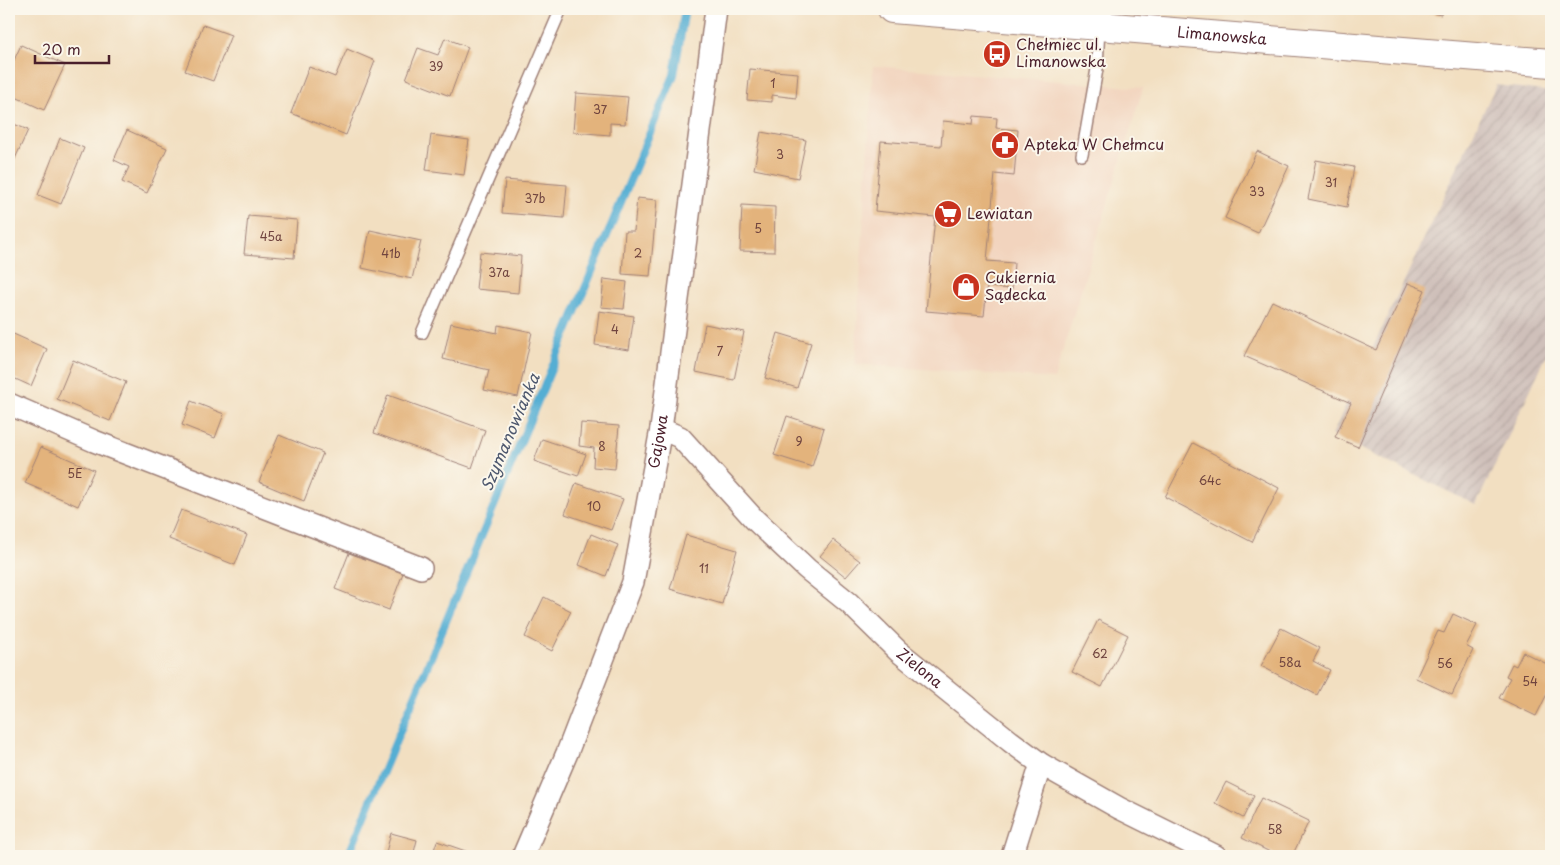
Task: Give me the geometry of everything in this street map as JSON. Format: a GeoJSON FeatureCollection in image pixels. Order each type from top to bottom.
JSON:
{"type":"FeatureCollection","features":[{"type":"Feature","properties":{"kind":"main road","name":"Limanowska"},"geometry":{"type":"LineString","coordinates":[[892,9],[1088,20],[1551,63]]}},
{"type":"Feature","properties":{"kind":"street","name":"Gajowa"},"geometry":{"type":"LineString","coordinates":[[523,856],[567,753],[634,582],[661,429],[716,9]]}},
{"type":"Feature","properties":{"kind":"street"},"geometry":{"type":"LineString","coordinates":[[9,404],[94,441],[421,568]]}},
{"type":"Feature","properties":{"kind":"street","name":"Zielona"},"geometry":{"type":"LineString","coordinates":[[661,429],[680,437],[754,519],[807,569],[849,603],[898,650],[1041,764],[1119,808],[1216,856]]}},
{"type":"Feature","properties":{"kind":"street"},"geometry":{"type":"LineString","coordinates":[[1012,856],[1041,764]]}},
{"type":"Feature","properties":{"kind":"lane"},"geometry":{"type":"LineString","coordinates":[[422,333],[561,9]]}},
{"type":"Feature","properties":{"kind":"lane"},"geometry":{"type":"LineString","coordinates":[[1082,155],[1098,69],[1088,20]]}},
{"type":"Feature","properties":{"kind":"shaded area"},"geometry":{"type":"Polygon","coordinates":[[[873,66],[1143,88],[1054,379],[855,364],[873,66]]]}},
{"type":"Feature","properties":{"kind":"shaded area"},"geometry":{"type":"Polygon","coordinates":[[[1496,85],[1551,92],[1551,346],[1476,505],[1332,435],[1496,85]]]}},
{"type":"Feature","properties":{"kind":"building"},"geometry":{"type":"Polygon","coordinates":[[[1414,9],[1442,9],[1441,15],[1414,9]]]}},
{"type":"Feature","properties":{"kind":"building"},"geometry":{"type":"Polygon","coordinates":[[[203,25],[231,35],[213,81],[185,71],[203,25]]]}},
{"type":"Feature","properties":{"kind":"building"},"geometry":{"type":"Polygon","coordinates":[[[445,38],[468,47],[450,96],[406,79],[418,48],[438,55],[445,38]]]}},
{"type":"Feature","properties":{"kind":"building"},"geometry":{"type":"Polygon","coordinates":[[[21,45],[65,65],[44,110],[9,94],[9,71],[21,45]]]}},
{"type":"Feature","properties":{"kind":"building"},"geometry":{"type":"Polygon","coordinates":[[[347,49],[375,61],[346,135],[291,113],[309,67],[335,77],[347,49]]]}},
{"type":"Feature","properties":{"kind":"building"},"geometry":{"type":"Polygon","coordinates":[[[750,69],[798,73],[796,98],[772,95],[772,102],[747,100],[750,69]]]}},
{"type":"Feature","properties":{"kind":"building"},"geometry":{"type":"Polygon","coordinates":[[[576,93],[628,97],[625,124],[610,123],[610,135],[573,132],[576,93]]]}},
{"type":"Feature","properties":{"kind":"building","name":"Lewiatan"},"geometry":{"type":"Polygon","coordinates":[[[974,116],[997,118],[996,128],[1018,130],[1014,176],[995,174],[987,261],[1014,263],[1012,289],[987,287],[984,316],[926,311],[935,217],[875,211],[881,141],[941,146],[943,121],[973,124],[974,116]]]}},
{"type":"Feature","properties":{"kind":"building"},"geometry":{"type":"Polygon","coordinates":[[[9,122],[28,130],[9,172],[9,122]]]}},
{"type":"Feature","properties":{"kind":"building"},"geometry":{"type":"Polygon","coordinates":[[[127,130],[167,148],[147,193],[122,182],[129,167],[114,160],[127,130]]]}},
{"type":"Feature","properties":{"kind":"building"},"geometry":{"type":"Polygon","coordinates":[[[761,132],[806,140],[798,178],[754,169],[761,132]]]}},
{"type":"Feature","properties":{"kind":"building"},"geometry":{"type":"Polygon","coordinates":[[[431,135],[469,140],[464,175],[426,170],[431,135]]]}},
{"type":"Feature","properties":{"kind":"building"},"geometry":{"type":"Polygon","coordinates":[[[60,138],[84,148],[61,204],[38,195],[60,138]]]}},
{"type":"Feature","properties":{"kind":"building"},"geometry":{"type":"Polygon","coordinates":[[[1257,151],[1289,166],[1258,233],[1225,218],[1257,151]]]}},
{"type":"Feature","properties":{"kind":"building"},"geometry":{"type":"Polygon","coordinates":[[[1316,160],[1354,167],[1347,207],[1308,199],[1316,160]]]}},
{"type":"Feature","properties":{"kind":"building"},"geometry":{"type":"Polygon","coordinates":[[[505,180],[567,185],[564,218],[502,213],[505,180]]]}},
{"type":"Feature","properties":{"kind":"building"},"geometry":{"type":"Polygon","coordinates":[[[637,198],[657,200],[650,276],[622,274],[625,231],[634,231],[637,198]]]}},
{"type":"Feature","properties":{"kind":"building"},"geometry":{"type":"Polygon","coordinates":[[[742,205],[775,207],[774,252],[740,251],[742,205]]]}},
{"type":"Feature","properties":{"kind":"building"},"geometry":{"type":"Polygon","coordinates":[[[248,216],[297,220],[294,258],[244,254],[248,216]]]}},
{"type":"Feature","properties":{"kind":"building"},"geometry":{"type":"Polygon","coordinates":[[[370,230],[421,241],[412,279],[362,268],[370,230]]]}},
{"type":"Feature","properties":{"kind":"building"},"geometry":{"type":"Polygon","coordinates":[[[480,252],[521,256],[518,293],[476,289],[480,252]]]}},
{"type":"Feature","properties":{"kind":"building"},"geometry":{"type":"Polygon","coordinates":[[[604,279],[627,282],[624,309],[601,307],[604,279]]]}},
{"type":"Feature","properties":{"kind":"building"},"geometry":{"type":"Polygon","coordinates":[[[1408,283],[1425,290],[1358,447],[1335,437],[1351,403],[1244,356],[1272,301],[1376,350],[1408,283]]]}},
{"type":"Feature","properties":{"kind":"building"},"geometry":{"type":"Polygon","coordinates":[[[599,311],[634,316],[629,350],[595,345],[599,311]]]}},
{"type":"Feature","properties":{"kind":"building"},"geometry":{"type":"Polygon","coordinates":[[[451,323],[497,333],[498,325],[532,332],[518,397],[484,390],[489,370],[443,359],[451,323]]]}},
{"type":"Feature","properties":{"kind":"building"},"geometry":{"type":"Polygon","coordinates":[[[705,324],[744,332],[734,380],[696,372],[705,324]]]}},
{"type":"Feature","properties":{"kind":"building"},"geometry":{"type":"Polygon","coordinates":[[[9,332],[47,349],[31,386],[9,376],[9,332]]]}},
{"type":"Feature","properties":{"kind":"building"},"geometry":{"type":"Polygon","coordinates":[[[778,333],[811,343],[797,388],[765,378],[778,333]]]}},
{"type":"Feature","properties":{"kind":"building"},"geometry":{"type":"Polygon","coordinates":[[[73,360],[126,382],[110,421],[57,399],[73,360]]]}},
{"type":"Feature","properties":{"kind":"building"},"geometry":{"type":"Polygon","coordinates":[[[388,395],[485,430],[472,468],[374,433],[388,395]]]}},
{"type":"Feature","properties":{"kind":"building"},"geometry":{"type":"Polygon","coordinates":[[[191,401],[224,414],[215,438],[182,425],[191,401]]]}},
{"type":"Feature","properties":{"kind":"building"},"geometry":{"type":"Polygon","coordinates":[[[787,416],[824,428],[812,467],[774,455],[787,416]]]}},
{"type":"Feature","properties":{"kind":"building"},"geometry":{"type":"Polygon","coordinates":[[[581,423],[619,426],[615,469],[593,467],[594,448],[579,446],[581,423]]]}},
{"type":"Feature","properties":{"kind":"building"},"geometry":{"type":"Polygon","coordinates":[[[279,435],[323,453],[304,501],[259,482],[279,435]]]}},
{"type":"Feature","properties":{"kind":"building"},"geometry":{"type":"Polygon","coordinates":[[[542,439],[586,454],[578,476],[534,461],[542,439]]]}},
{"type":"Feature","properties":{"kind":"building"},"geometry":{"type":"Polygon","coordinates":[[[1193,443],[1279,488],[1252,542],[1165,497],[1193,443]]]}},
{"type":"Feature","properties":{"kind":"building"},"geometry":{"type":"Polygon","coordinates":[[[41,447],[94,470],[78,506],[25,483],[41,447]]]}},
{"type":"Feature","properties":{"kind":"building"},"geometry":{"type":"Polygon","coordinates":[[[576,483],[623,499],[611,530],[565,514],[576,483]]]}},
{"type":"Feature","properties":{"kind":"building"},"geometry":{"type":"Polygon","coordinates":[[[181,510],[247,535],[235,565],[169,539],[181,510]]]}},
{"type":"Feature","properties":{"kind":"building"},"geometry":{"type":"Polygon","coordinates":[[[591,534],[618,545],[606,576],[579,565],[591,534]]]}},
{"type":"Feature","properties":{"kind":"building"},"geometry":{"type":"Polygon","coordinates":[[[686,535],[737,550],[722,604],[670,589],[686,535]]]}},
{"type":"Feature","properties":{"kind":"building"},"geometry":{"type":"Polygon","coordinates":[[[833,540],[860,561],[846,577],[820,556],[833,540]]]}},
{"type":"Feature","properties":{"kind":"building"},"geometry":{"type":"Polygon","coordinates":[[[349,553],[403,573],[389,610],[335,589],[349,553]]]}},
{"type":"Feature","properties":{"kind":"building"},"geometry":{"type":"Polygon","coordinates":[[[544,597],[571,611],[552,651],[525,637],[544,597]]]}},
{"type":"Feature","properties":{"kind":"building"},"geometry":{"type":"Polygon","coordinates":[[[1453,614],[1477,625],[1466,646],[1473,650],[1452,695],[1416,678],[1438,631],[1444,633],[1453,614]]]}},
{"type":"Feature","properties":{"kind":"building"},"geometry":{"type":"Polygon","coordinates":[[[1098,620],[1128,635],[1102,687],[1072,672],[1098,620]]]}},
{"type":"Feature","properties":{"kind":"building"},"geometry":{"type":"Polygon","coordinates":[[[1281,628],[1320,648],[1313,661],[1330,670],[1317,695],[1261,666],[1281,628]]]}},
{"type":"Feature","properties":{"kind":"building"},"geometry":{"type":"Polygon","coordinates":[[[1523,652],[1551,666],[1551,686],[1536,716],[1499,698],[1510,678],[1506,676],[1512,664],[1516,666],[1523,652]]]}},
{"type":"Feature","properties":{"kind":"building"},"geometry":{"type":"Polygon","coordinates":[[[1226,782],[1254,796],[1243,818],[1215,803],[1226,782]]]}},
{"type":"Feature","properties":{"kind":"building"},"geometry":{"type":"Polygon","coordinates":[[[1261,798],[1309,821],[1292,856],[1278,856],[1242,838],[1261,798]]]}},
{"type":"Feature","properties":{"kind":"building"},"geometry":{"type":"Polygon","coordinates":[[[391,833],[417,840],[413,856],[385,856],[391,833]]]}},
{"type":"Feature","properties":{"kind":"building"},"geometry":{"type":"Polygon","coordinates":[[[437,841],[474,854],[473,856],[432,856],[437,841]]]}},
{"type":"Feature","properties":{"kind":"waterway","name":"Szymanowianka"},"geometry":{"type":"LineString","coordinates":[[348,856],[674,75],[684,15]]}},
{"type":"Feature","properties":{"kind":"place","name":"Chełmiec ul. Limanowska"},"geometry":{"type":"Point","coordinates":[997,54]}},
{"type":"Feature","properties":{"kind":"place","name":"Apteka W Chełmcu"},"geometry":{"type":"Point","coordinates":[1005,145]}},
{"type":"Feature","properties":{"kind":"place","name":"Lewiatan"},"geometry":{"type":"Point","coordinates":[948,214]}},
{"type":"Feature","properties":{"kind":"place","name":"Cukiernia Sądecka"},"geometry":{"type":"Point","coordinates":[966,287]}}]}
